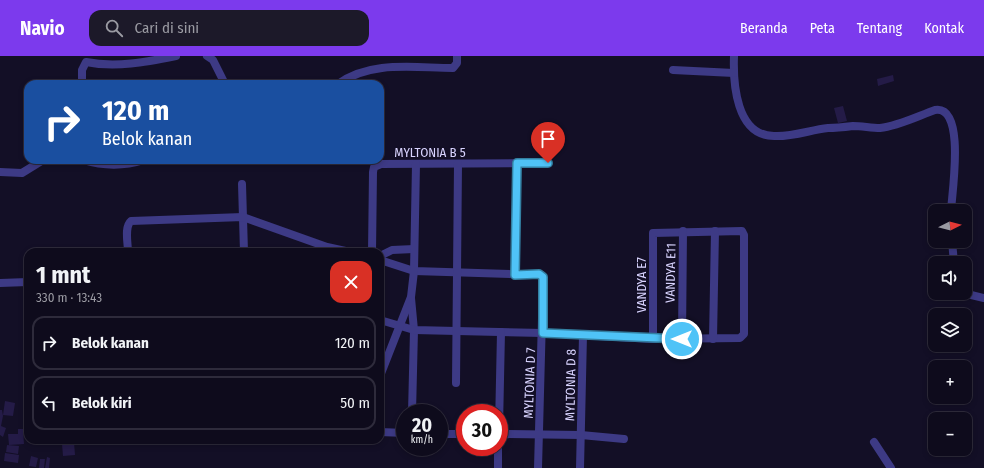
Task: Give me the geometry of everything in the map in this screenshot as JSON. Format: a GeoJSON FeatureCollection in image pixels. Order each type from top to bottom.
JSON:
{"type":"FeatureCollection","features":[{"type":"Feature","properties":{"kind":"street"},"geometry":{"type":"LineString","coordinates":[[82,80],[82,70],[85,59],[102,65],[134,64],[176,56]]}},
{"type":"Feature","properties":{"kind":"street"},"geometry":{"type":"LineString","coordinates":[[207,56],[213,60],[223,80]]}},
{"type":"Feature","properties":{"kind":"street"},"geometry":{"type":"LineString","coordinates":[[344,80],[390,67],[453,68],[457,63],[457,56]]}},
{"type":"Feature","properties":{"kind":"street"},"geometry":{"type":"LineString","coordinates":[[734,56],[736,94],[743,116],[763,135],[773,137],[785,136],[826,128],[854,126],[880,128],[940,109],[946,112],[951,118],[955,141],[951,204]]}},
{"type":"Feature","properties":{"kind":"street"},"geometry":{"type":"LineString","coordinates":[[673,70],[734,73]]}},
{"type":"Feature","properties":{"kind":"street"},"geometry":{"type":"LineString","coordinates":[[384,261],[414,272],[515,275],[517,163]]}},
{"type":"Feature","properties":{"kind":"street","name":"MYLTONIA B 5"},"geometry":{"type":"LineString","coordinates":[[384,164],[548,163]]}},
{"type":"Feature","properties":{"kind":"street"},"geometry":{"type":"LineString","coordinates":[[0,172],[22,173],[37,164]]}},
{"type":"Feature","properties":{"kind":"street","name":"MYLTONIA B 5"},"geometry":{"type":"LineString","coordinates":[[372,248],[374,167],[381,164]]}},
{"type":"Feature","properties":{"kind":"street"},"geometry":{"type":"LineString","coordinates":[[412,404],[414,330],[411,297],[414,272],[416,164]]}},
{"type":"Feature","properties":{"kind":"street"},"geometry":{"type":"LineString","coordinates":[[456,383],[458,164]]}},
{"type":"Feature","properties":{"kind":"street"},"geometry":{"type":"LineString","coordinates":[[242,184],[244,248]]}},
{"type":"Feature","properties":{"kind":"street"},"geometry":{"type":"LineString","coordinates":[[128,248],[127,229],[131,221],[243,217],[323,248]]}},
{"type":"Feature","properties":{"kind":"street"},"geometry":{"type":"LineString","coordinates":[[384,321],[414,330],[543,333],[653,339],[740,338],[744,334],[742,231],[683,231]]}},
{"type":"Feature","properties":{"kind":"street","name":"VANDYA E7"},"geometry":{"type":"LineString","coordinates":[[653,339],[654,232],[683,231]]}},
{"type":"Feature","properties":{"kind":"street","name":"VANDYA E11"},"geometry":{"type":"LineString","coordinates":[[682,339],[683,231]]}},
{"type":"Feature","properties":{"kind":"street"},"geometry":{"type":"LineString","coordinates":[[713,339],[714,231]]}},
{"type":"Feature","properties":{"kind":"street"},"geometry":{"type":"LineString","coordinates":[[384,254],[392,250],[414,249]]}},
{"type":"Feature","properties":{"kind":"street","name":"MYLTONIA D 7"},"geometry":{"type":"LineString","coordinates":[[515,275],[539,274],[543,277],[543,333],[538,468]]}},
{"type":"Feature","properties":{"kind":"street"},"geometry":{"type":"LineString","coordinates":[[0,283],[24,282]]}},
{"type":"Feature","properties":{"kind":"street"},"geometry":{"type":"LineString","coordinates":[[972,295],[984,298]]}},
{"type":"Feature","properties":{"kind":"street"},"geometry":{"type":"LineString","coordinates":[[384,365],[398,326],[411,297]]}},
{"type":"Feature","properties":{"kind":"street"},"geometry":{"type":"LineString","coordinates":[[499,404],[501,332]]}},
{"type":"Feature","properties":{"kind":"street","name":"MYLTONIA D 8"},"geometry":{"type":"LineString","coordinates":[[580,468],[583,335]]}},
{"type":"Feature","properties":{"kind":"street"},"geometry":{"type":"LineString","coordinates":[[384,432],[396,432]]}},
{"type":"Feature","properties":{"kind":"street"},"geometry":{"type":"LineString","coordinates":[[508,434],[581,435],[624,439]]}},
{"type":"Feature","properties":{"kind":"street"},"geometry":{"type":"LineString","coordinates":[[874,442],[891,468]]}},
{"type":"Feature","properties":{"kind":"street"},"geometry":{"type":"LineString","coordinates":[[498,456],[498,468]]}},
{"type":"Feature","properties":{"kind":"building"},"geometry":{"type":"Polygon","coordinates":[[[893,75],[894,81],[878,86],[877,79],[893,75]]]}},
{"type":"Feature","properties":{"kind":"building"},"geometry":{"type":"Polygon","coordinates":[[[843,106],[847,121],[838,123],[834,108],[843,106]]]}},
{"type":"Feature","properties":{"kind":"building"},"geometry":{"type":"Polygon","coordinates":[[[5,401],[15,403],[13,416],[3,415],[5,401]]]}},
{"type":"Feature","properties":{"kind":"building"},"geometry":{"type":"Polygon","coordinates":[[[0,410],[2,410],[3,416],[1,426],[6,428],[3,437],[0,435],[0,410]]]}},
{"type":"Feature","properties":{"kind":"building"},"geometry":{"type":"Polygon","coordinates":[[[18,429],[23,429],[24,444],[9,445],[8,434],[18,434],[18,429]]]}},
{"type":"Feature","properties":{"kind":"building"},"geometry":{"type":"Polygon","coordinates":[[[62,444],[74,444],[75,455],[63,456],[62,444]]]}},
{"type":"Feature","properties":{"kind":"building"},"geometry":{"type":"Polygon","coordinates":[[[7,445],[19,446],[18,454],[6,452],[7,445]]]}},
{"type":"Feature","properties":{"kind":"building"},"geometry":{"type":"Polygon","coordinates":[[[5,453],[19,455],[18,463],[4,461],[5,453]]]}},
{"type":"Feature","properties":{"kind":"building"},"geometry":{"type":"Polygon","coordinates":[[[31,456],[38,458],[36,467],[29,466],[31,456]]]}},
{"type":"Feature","properties":{"kind":"building"},"geometry":{"type":"Polygon","coordinates":[[[47,457],[50,458],[49,468],[45,468],[47,457]]]}},
{"type":"Feature","properties":{"kind":"building"},"geometry":{"type":"Polygon","coordinates":[[[40,459],[45,459],[44,468],[39,468],[40,459]]]}},
{"type":"Feature","properties":{"kind":"route"},"geometry":{"type":"LineString","coordinates":[[548,163],[517,163],[515,275],[539,274],[543,277],[543,333],[653,339],[682,339]]}}]}
